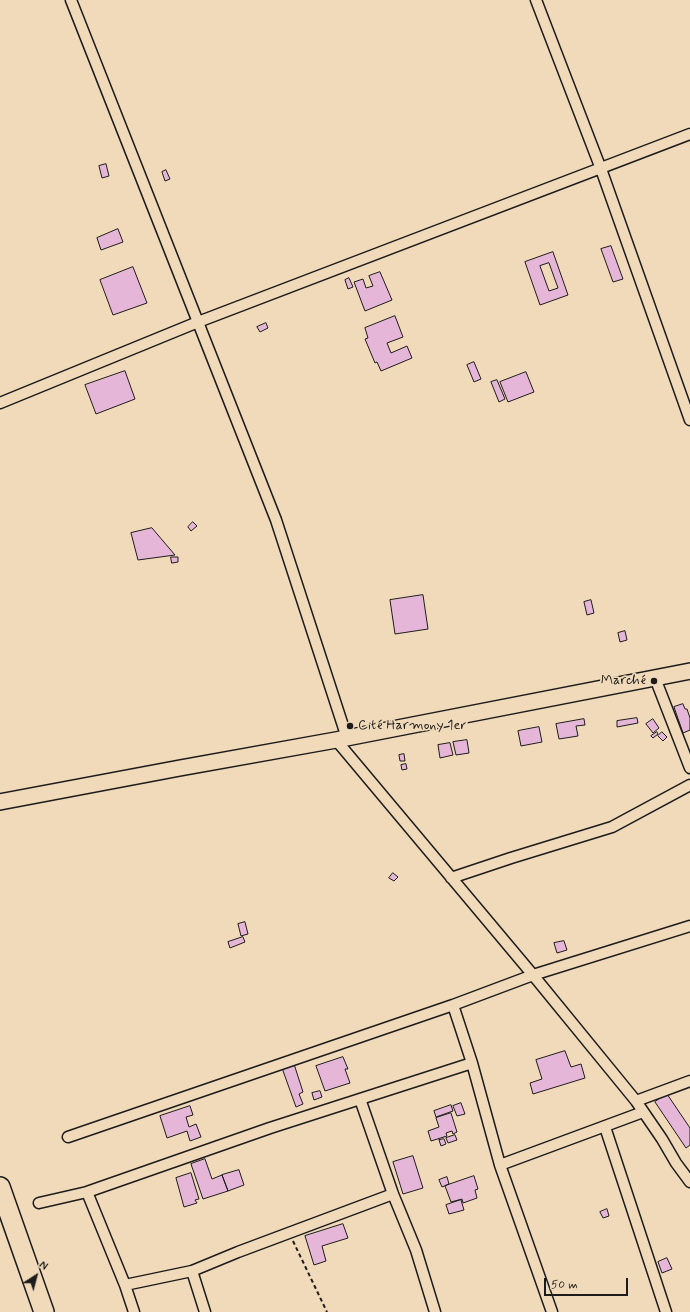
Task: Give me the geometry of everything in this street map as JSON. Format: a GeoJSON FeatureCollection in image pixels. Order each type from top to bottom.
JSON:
{"type":"FeatureCollection","features":[{"type":"Feature","properties":{"kind":"highway"},"geometry":{"type":"LineString","coordinates":[[0,1187],[44,1312]]}},
{"type":"Feature","properties":{"kind":"street"},"geometry":{"type":"LineString","coordinates":[[71,0],[276,520],[342,739],[451,878],[636,1101],[690,1182]]}},
{"type":"Feature","properties":{"kind":"street"},"geometry":{"type":"LineString","coordinates":[[536,0],[601,169],[690,420]]}},
{"type":"Feature","properties":{"kind":"street"},"geometry":{"type":"LineString","coordinates":[[0,403],[198,322],[690,134]]}},
{"type":"Feature","properties":{"kind":"street"},"geometry":{"type":"LineString","coordinates":[[0,802],[172,769],[342,739],[690,671]]}},
{"type":"Feature","properties":{"kind":"street"},"geometry":{"type":"LineString","coordinates":[[655,678],[690,768]]}},
{"type":"Feature","properties":{"kind":"street"},"geometry":{"type":"LineString","coordinates":[[451,878],[612,827],[690,785]]}},
{"type":"Feature","properties":{"kind":"street"},"geometry":{"type":"LineString","coordinates":[[68,1136],[452,1005],[533,975],[690,926]]}},
{"type":"Feature","properties":{"kind":"street"},"geometry":{"type":"LineString","coordinates":[[452,1005],[472,1063],[500,1165],[552,1312]]}},
{"type":"Feature","properties":{"kind":"street"},"geometry":{"type":"LineString","coordinates":[[39,1203],[87,1192],[270,1128],[472,1063]]}},
{"type":"Feature","properties":{"kind":"street"},"geometry":{"type":"LineString","coordinates":[[636,1101],[690,1081]]}},
{"type":"Feature","properties":{"kind":"street"},"geometry":{"type":"LineString","coordinates":[[360,1099],[393,1194],[416,1250],[435,1312]]}},
{"type":"Feature","properties":{"kind":"street"},"geometry":{"type":"LineString","coordinates":[[500,1165],[643,1112]]}},
{"type":"Feature","properties":{"kind":"street"},"geometry":{"type":"LineString","coordinates":[[605,1127],[666,1312]]}},
{"type":"Feature","properties":{"kind":"street"},"geometry":{"type":"LineString","coordinates":[[87,1192],[125,1285],[134,1312]]}},
{"type":"Feature","properties":{"kind":"street"},"geometry":{"type":"LineString","coordinates":[[125,1285],[192,1271],[393,1194]]}},
{"type":"Feature","properties":{"kind":"street"},"geometry":{"type":"LineString","coordinates":[[192,1271],[205,1312]]}},
{"type":"Feature","properties":{"kind":"path"},"geometry":{"type":"LineString","coordinates":[[289,1233],[327,1312]]}},
{"type":"Feature","properties":{"kind":"building"},"geometry":{"type":"Polygon","coordinates":[[[106,164],[109,176],[102,178],[99,166],[106,164]]]}},
{"type":"Feature","properties":{"kind":"building"},"geometry":{"type":"Polygon","coordinates":[[[166,170],[170,179],[165,181],[162,172],[166,170]]]}},
{"type":"Feature","properties":{"kind":"building"},"geometry":{"type":"Polygon","coordinates":[[[118,229],[123,242],[101,250],[97,238],[118,229]]]}},
{"type":"Feature","properties":{"kind":"building"},"geometry":{"type":"Polygon","coordinates":[[[611,246],[623,279],[613,282],[601,249],[611,246]]]}},
{"type":"Feature","properties":{"kind":"building"},"geometry":{"type":"Polygon","coordinates":[[[553,252],[568,295],[540,305],[525,262],[553,252]],[[549,263],[540,266],[549,291],[558,288],[549,263]]]}},
{"type":"Feature","properties":{"kind":"building"},"geometry":{"type":"Polygon","coordinates":[[[133,267],[147,303],[113,315],[100,280],[133,267]]]}},
{"type":"Feature","properties":{"kind":"building"},"geometry":{"type":"Polygon","coordinates":[[[380,272],[392,300],[365,311],[354,282],[363,279],[366,288],[373,286],[369,276],[380,272]]]}},
{"type":"Feature","properties":{"kind":"building"},"geometry":{"type":"Polygon","coordinates":[[[349,278],[353,287],[348,289],[345,280],[349,278]]]}},
{"type":"Feature","properties":{"kind":"building"},"geometry":{"type":"Polygon","coordinates":[[[395,316],[403,337],[387,343],[391,353],[407,346],[412,358],[381,371],[377,362],[375,363],[365,339],[368,338],[365,328],[395,316]]]}},
{"type":"Feature","properties":{"kind":"building"},"geometry":{"type":"Polygon","coordinates":[[[266,323],[268,328],[260,332],[257,327],[266,323]]]}},
{"type":"Feature","properties":{"kind":"building"},"geometry":{"type":"Polygon","coordinates":[[[474,362],[481,379],[474,382],[467,365],[474,362]]]}},
{"type":"Feature","properties":{"kind":"building"},"geometry":{"type":"Polygon","coordinates":[[[125,371],[135,399],[96,414],[85,385],[125,371]]]}},
{"type":"Feature","properties":{"kind":"building"},"geometry":{"type":"Polygon","coordinates":[[[526,372],[534,392],[508,402],[500,382],[526,372]]]}},
{"type":"Feature","properties":{"kind":"building"},"geometry":{"type":"Polygon","coordinates":[[[497,380],[505,399],[499,402],[491,382],[497,380]]]}},
{"type":"Feature","properties":{"kind":"building"},"geometry":{"type":"Polygon","coordinates":[[[193,522],[197,526],[191,531],[188,527],[193,522]]]}},
{"type":"Feature","properties":{"kind":"building"},"geometry":{"type":"Polygon","coordinates":[[[152,528],[175,555],[138,560],[131,533],[152,528]]]}},
{"type":"Feature","properties":{"kind":"building"},"geometry":{"type":"Polygon","coordinates":[[[171,557],[178,557],[178,562],[172,563],[171,557]]]}},
{"type":"Feature","properties":{"kind":"building"},"geometry":{"type":"Polygon","coordinates":[[[423,595],[428,629],[395,634],[390,600],[423,595]]]}},
{"type":"Feature","properties":{"kind":"building"},"geometry":{"type":"Polygon","coordinates":[[[591,600],[594,613],[587,615],[584,602],[591,600]]]}},
{"type":"Feature","properties":{"kind":"building"},"geometry":{"type":"Polygon","coordinates":[[[625,631],[627,640],[620,642],[618,633],[625,631]]]}},
{"type":"Feature","properties":{"kind":"building"},"geometry":{"type":"Polygon","coordinates":[[[683,704],[685,709],[687,709],[690,718],[690,730],[683,733],[674,707],[683,704]]]}},
{"type":"Feature","properties":{"kind":"building"},"geometry":{"type":"Polygon","coordinates":[[[637,718],[638,723],[617,727],[617,721],[637,718]]]}},
{"type":"Feature","properties":{"kind":"building"},"geometry":{"type":"Polygon","coordinates":[[[584,719],[585,725],[576,726],[578,736],[559,739],[556,724],[584,719]]]}},
{"type":"Feature","properties":{"kind":"building"},"geometry":{"type":"Polygon","coordinates":[[[653,719],[659,728],[653,733],[646,724],[653,719]]]}},
{"type":"Feature","properties":{"kind":"building"},"geometry":{"type":"Polygon","coordinates":[[[539,727],[542,742],[521,746],[518,731],[539,727]]]}},
{"type":"Feature","properties":{"kind":"building"},"geometry":{"type":"Polygon","coordinates":[[[657,732],[658,734],[653,738],[651,736],[657,732]]]}},
{"type":"Feature","properties":{"kind":"building"},"geometry":{"type":"Polygon","coordinates":[[[662,732],[667,737],[663,741],[658,736],[662,732]]]}},
{"type":"Feature","properties":{"kind":"building"},"geometry":{"type":"Polygon","coordinates":[[[467,740],[469,753],[456,755],[453,742],[467,740]]]}},
{"type":"Feature","properties":{"kind":"building"},"geometry":{"type":"Polygon","coordinates":[[[450,743],[453,755],[440,758],[438,745],[450,743]]]}},
{"type":"Feature","properties":{"kind":"building"},"geometry":{"type":"Polygon","coordinates":[[[404,754],[405,761],[400,761],[399,755],[404,754]]]}},
{"type":"Feature","properties":{"kind":"building"},"geometry":{"type":"Polygon","coordinates":[[[406,764],[407,769],[402,770],[401,765],[406,764]]]}},
{"type":"Feature","properties":{"kind":"building"},"geometry":{"type":"Polygon","coordinates":[[[393,873],[398,877],[394,881],[389,878],[393,873]]]}},
{"type":"Feature","properties":{"kind":"building"},"geometry":{"type":"Polygon","coordinates":[[[245,922],[248,934],[241,936],[238,924],[245,922]]]}},
{"type":"Feature","properties":{"kind":"building"},"geometry":{"type":"Polygon","coordinates":[[[243,937],[245,942],[230,948],[228,942],[243,937]]]}},
{"type":"Feature","properties":{"kind":"building"},"geometry":{"type":"Polygon","coordinates":[[[564,941],[567,950],[557,953],[554,943],[564,941]]]}},
{"type":"Feature","properties":{"kind":"building"},"geometry":{"type":"Polygon","coordinates":[[[565,1051],[571,1067],[581,1064],[585,1078],[533,1094],[530,1083],[542,1079],[536,1060],[565,1051]]]}},
{"type":"Feature","properties":{"kind":"building"},"geometry":{"type":"Polygon","coordinates":[[[343,1057],[348,1069],[345,1069],[350,1083],[325,1091],[316,1066],[343,1057]]]}},
{"type":"Feature","properties":{"kind":"building"},"geometry":{"type":"Polygon","coordinates":[[[294,1064],[303,1092],[299,1094],[303,1104],[296,1107],[282,1068],[294,1064]]]}},
{"type":"Feature","properties":{"kind":"building"},"geometry":{"type":"Polygon","coordinates":[[[320,1091],[322,1097],[314,1100],[312,1093],[320,1091]]]}},
{"type":"Feature","properties":{"kind":"building"},"geometry":{"type":"Polygon","coordinates":[[[667,1094],[690,1128],[690,1145],[686,1148],[655,1102],[667,1094]]]}},
{"type":"Feature","properties":{"kind":"building"},"geometry":{"type":"Polygon","coordinates":[[[461,1103],[465,1114],[457,1116],[453,1106],[461,1103]]]}},
{"type":"Feature","properties":{"kind":"building"},"geometry":{"type":"Polygon","coordinates":[[[451,1105],[453,1111],[436,1117],[434,1111],[451,1105]]]}},
{"type":"Feature","properties":{"kind":"building"},"geometry":{"type":"Polygon","coordinates":[[[190,1106],[193,1115],[186,1117],[189,1127],[196,1124],[201,1137],[190,1141],[187,1131],[167,1138],[160,1116],[190,1106]]]}},
{"type":"Feature","properties":{"kind":"building"},"geometry":{"type":"Polygon","coordinates":[[[451,1113],[457,1132],[453,1134],[452,1131],[446,1133],[447,1136],[431,1141],[428,1131],[439,1127],[436,1118],[451,1113]]]}},
{"type":"Feature","properties":{"kind":"building"},"geometry":{"type":"Polygon","coordinates":[[[455,1135],[457,1140],[448,1143],[446,1138],[455,1135]]]}},
{"type":"Feature","properties":{"kind":"building"},"geometry":{"type":"Polygon","coordinates":[[[444,1139],[446,1144],[441,1146],[439,1140],[444,1139]]]}},
{"type":"Feature","properties":{"kind":"building"},"geometry":{"type":"Polygon","coordinates":[[[413,1156],[423,1188],[403,1194],[393,1162],[413,1156]]]}},
{"type":"Feature","properties":{"kind":"building"},"geometry":{"type":"Polygon","coordinates":[[[205,1159],[212,1179],[222,1175],[228,1191],[203,1199],[191,1164],[205,1159]]]}},
{"type":"Feature","properties":{"kind":"building"},"geometry":{"type":"Polygon","coordinates":[[[239,1170],[244,1185],[228,1191],[222,1175],[239,1170]]]}},
{"type":"Feature","properties":{"kind":"building"},"geometry":{"type":"Polygon","coordinates":[[[191,1173],[199,1199],[195,1200],[197,1203],[184,1207],[176,1178],[191,1173]]]}},
{"type":"Feature","properties":{"kind":"building"},"geometry":{"type":"Polygon","coordinates":[[[474,1176],[478,1189],[475,1190],[477,1198],[463,1203],[462,1199],[451,1202],[445,1186],[474,1176]]]}},
{"type":"Feature","properties":{"kind":"building"},"geometry":{"type":"Polygon","coordinates":[[[447,1177],[449,1184],[442,1187],[439,1180],[447,1177]]]}},
{"type":"Feature","properties":{"kind":"building"},"geometry":{"type":"Polygon","coordinates":[[[461,1200],[464,1210],[449,1214],[446,1205],[461,1200]]]}},
{"type":"Feature","properties":{"kind":"building"},"geometry":{"type":"Polygon","coordinates":[[[607,1209],[609,1216],[603,1218],[600,1212],[607,1209]]]}},
{"type":"Feature","properties":{"kind":"building"},"geometry":{"type":"Polygon","coordinates":[[[343,1224],[348,1238],[322,1246],[326,1261],[314,1265],[305,1236],[343,1224]]]}},
{"type":"Feature","properties":{"kind":"building"},"geometry":{"type":"Polygon","coordinates":[[[667,1258],[672,1269],[662,1273],[658,1262],[667,1258]]]}},
{"type":"Feature","properties":{"kind":"place","name":"Marché"},"geometry":{"type":"Point","coordinates":[654,681]}},
{"type":"Feature","properties":{"kind":"place","name":"Cité Harmony 1er"},"geometry":{"type":"Point","coordinates":[350,726]}}]}
